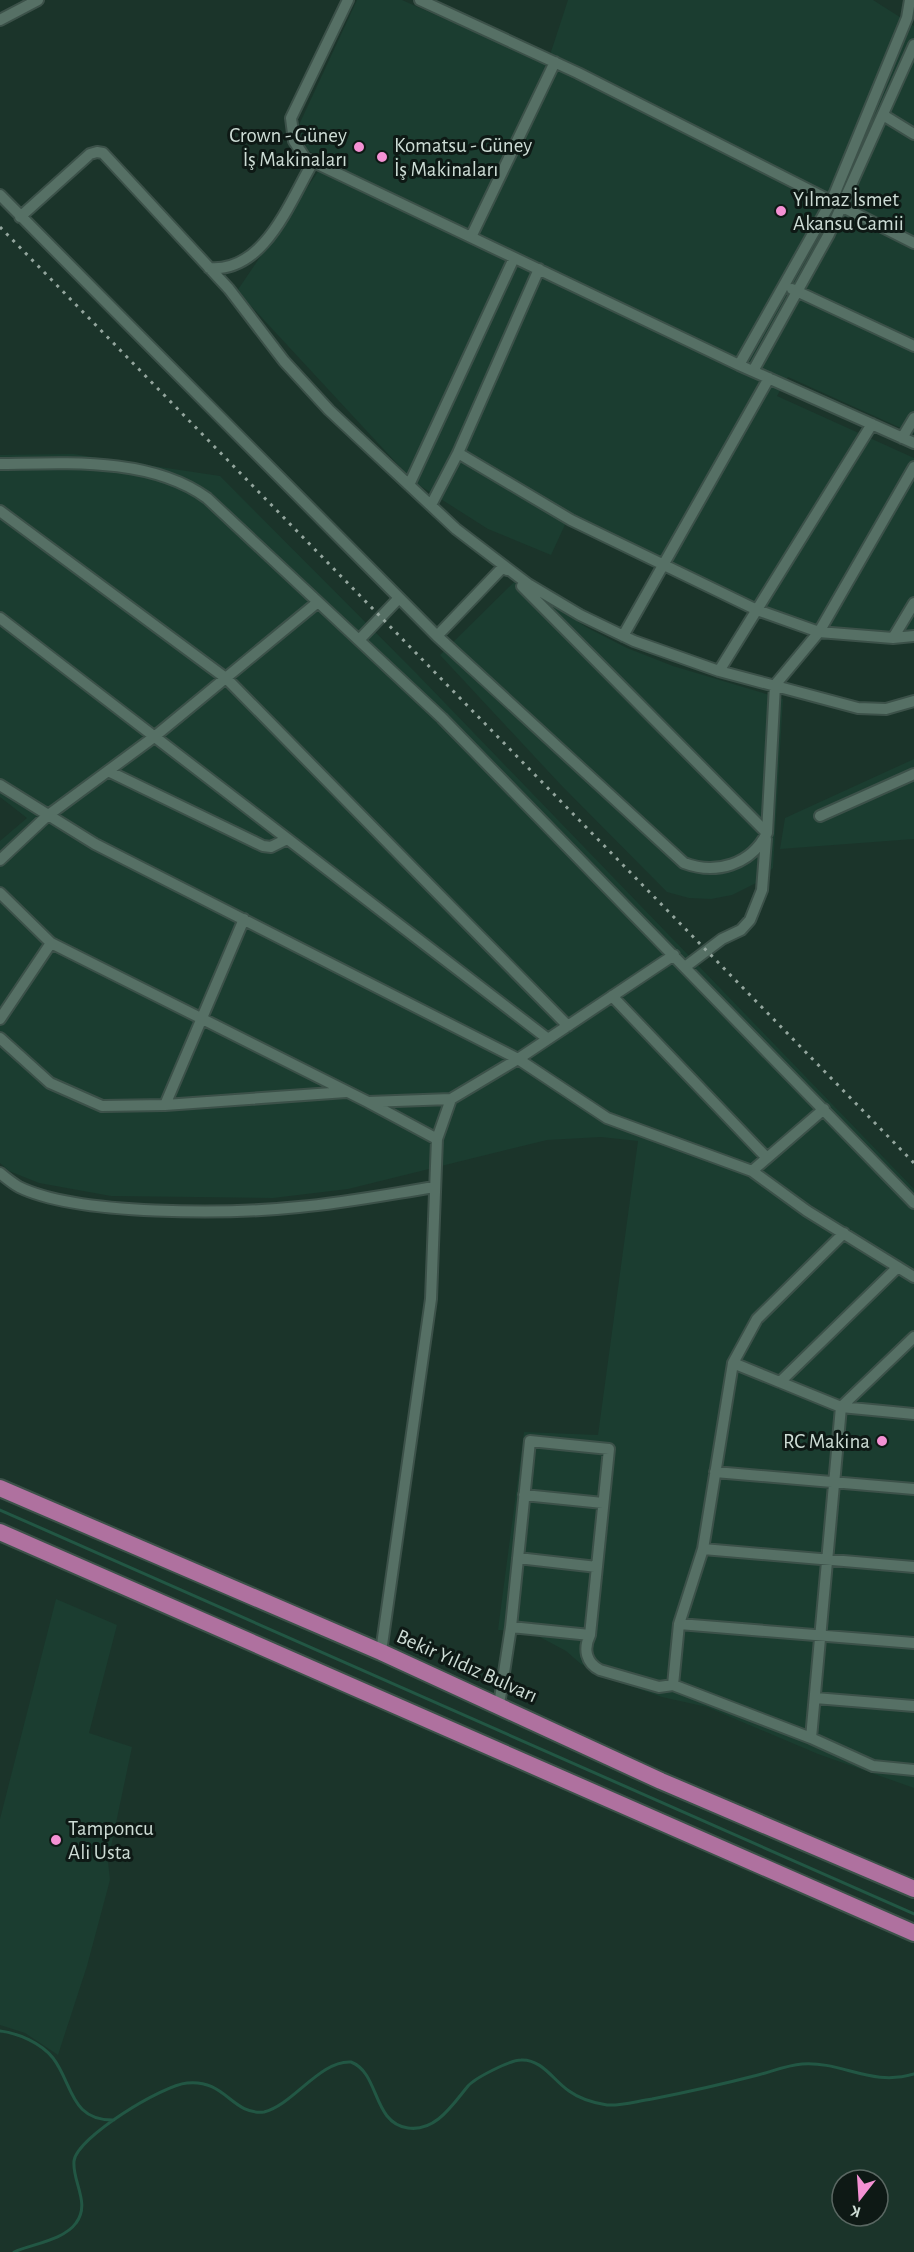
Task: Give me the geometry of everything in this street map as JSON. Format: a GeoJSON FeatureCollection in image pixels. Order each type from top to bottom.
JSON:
{"type":"FeatureCollection","features":[{"type":"Feature","properties":{"kind":"main road","name":"Bekir Yıldız Bulvarı"},"geometry":{"type":"LineString","coordinates":[[0,1488],[381,1652],[661,1781],[914,1890]]}},
{"type":"Feature","properties":{"kind":"main road"},"geometry":{"type":"LineString","coordinates":[[0,1532],[914,1933]]}},
{"type":"Feature","properties":{"kind":"street"},"geometry":{"type":"LineString","coordinates":[[0,20],[38,0]]}},
{"type":"Feature","properties":{"kind":"street"},"geometry":{"type":"LineString","coordinates":[[348,0],[291,118],[297,147],[313,162],[753,371],[914,443]]}},
{"type":"Feature","properties":{"kind":"street"},"geometry":{"type":"LineString","coordinates":[[420,0],[555,62],[837,202],[914,243]]}},
{"type":"Feature","properties":{"kind":"street"},"geometry":{"type":"LineString","coordinates":[[739,364],[784,284],[837,202],[907,18],[910,0]]}},
{"type":"Feature","properties":{"kind":"street"},"geometry":{"type":"LineString","coordinates":[[753,371],[796,292],[837,202],[882,115],[914,45]]}},
{"type":"Feature","properties":{"kind":"street"},"geometry":{"type":"LineString","coordinates":[[471,237],[555,62]]}},
{"type":"Feature","properties":{"kind":"street"},"geometry":{"type":"LineString","coordinates":[[882,115],[914,134]]}},
{"type":"Feature","properties":{"kind":"street"},"geometry":{"type":"LineString","coordinates":[[20,217],[90,154],[100,152],[209,268],[306,386],[430,505],[503,567],[766,833]]}},
{"type":"Feature","properties":{"kind":"street"},"geometry":{"type":"LineString","coordinates":[[209,268],[232,267],[257,252],[313,162]]}},
{"type":"Feature","properties":{"kind":"street"},"geometry":{"type":"LineString","coordinates":[[0,195],[437,636],[684,863],[707,868],[731,865],[753,853],[766,833]]}},
{"type":"Feature","properties":{"kind":"street"},"geometry":{"type":"LineString","coordinates":[[409,485],[514,258]]}},
{"type":"Feature","properties":{"kind":"street"},"geometry":{"type":"LineString","coordinates":[[430,505],[459,453],[539,269]]}},
{"type":"Feature","properties":{"kind":"street"},"geometry":{"type":"LineString","coordinates":[[784,284],[796,292],[914,346]]}},
{"type":"Feature","properties":{"kind":"street"},"geometry":{"type":"LineString","coordinates":[[623,636],[769,378]]}},
{"type":"Feature","properties":{"kind":"street"},"geometry":{"type":"LineString","coordinates":[[902,438],[914,418]]}},
{"type":"Feature","properties":{"kind":"street"},"geometry":{"type":"LineString","coordinates":[[719,671],[872,424]]}},
{"type":"Feature","properties":{"kind":"street"},"geometry":{"type":"LineString","coordinates":[[459,453],[571,520],[757,610],[819,632],[893,638],[914,636]]}},
{"type":"Feature","properties":{"kind":"street"},"geometry":{"type":"LineString","coordinates":[[0,464],[73,464],[139,470],[173,478],[207,498],[442,718],[914,1203]]}},
{"type":"Feature","properties":{"kind":"street"},"geometry":{"type":"LineString","coordinates":[[685,967],[722,939],[741,930],[754,914],[762,890],[775,685],[819,632],[914,467]]}},
{"type":"Feature","properties":{"kind":"street"},"geometry":{"type":"LineString","coordinates":[[0,512],[227,679],[568,1026]]}},
{"type":"Feature","properties":{"kind":"street"},"geometry":{"type":"LineString","coordinates":[[437,636],[503,567]]}},
{"type":"Feature","properties":{"kind":"street"},"geometry":{"type":"LineString","coordinates":[[503,567],[554,600],[623,636],[719,671],[867,709],[896,707],[914,701]]}},
{"type":"Feature","properties":{"kind":"street"},"geometry":{"type":"LineString","coordinates":[[359,640],[399,598]]}},
{"type":"Feature","properties":{"kind":"street"},"geometry":{"type":"LineString","coordinates":[[0,860],[46,816],[154,737],[318,602]]}},
{"type":"Feature","properties":{"kind":"street"},"geometry":{"type":"LineString","coordinates":[[893,638],[914,603]]}},
{"type":"Feature","properties":{"kind":"street"},"geometry":{"type":"LineString","coordinates":[[0,618],[548,1039]]}},
{"type":"Feature","properties":{"kind":"street"},"geometry":{"type":"LineString","coordinates":[[108,771],[263,846],[271,847],[287,839]]}},
{"type":"Feature","properties":{"kind":"street"},"geometry":{"type":"LineString","coordinates":[[820,816],[914,774]]}},
{"type":"Feature","properties":{"kind":"street"},"geometry":{"type":"LineString","coordinates":[[0,785],[46,816],[95,844],[518,1059],[607,1118],[752,1171],[914,1277]]}},
{"type":"Feature","properties":{"kind":"street"},"geometry":{"type":"LineString","coordinates":[[0,892],[51,943],[368,1102],[436,1139]]}},
{"type":"Feature","properties":{"kind":"street"},"geometry":{"type":"LineString","coordinates":[[165,1105],[244,919]]}},
{"type":"Feature","properties":{"kind":"street"},"geometry":{"type":"LineString","coordinates":[[0,1019],[51,943]]}},
{"type":"Feature","properties":{"kind":"street"},"geometry":{"type":"LineString","coordinates":[[368,1102],[451,1099],[518,1059],[674,955]]}},
{"type":"Feature","properties":{"kind":"street"},"geometry":{"type":"LineString","coordinates":[[612,996],[767,1158]]}},
{"type":"Feature","properties":{"kind":"street"},"geometry":{"type":"LineString","coordinates":[[0,1038],[50,1083],[102,1106],[165,1105],[348,1092]]}},
{"type":"Feature","properties":{"kind":"street"},"geometry":{"type":"LineString","coordinates":[[381,1652],[431,1299],[435,1239],[436,1139],[451,1099]]}},
{"type":"Feature","properties":{"kind":"street"},"geometry":{"type":"LineString","coordinates":[[752,1171],[824,1109]]}},
{"type":"Feature","properties":{"kind":"street"},"geometry":{"type":"LineString","coordinates":[[0,1173],[18,1186],[55,1197],[95,1205],[148,1209],[299,1208],[435,1187]]}},
{"type":"Feature","properties":{"kind":"street"},"geometry":{"type":"LineString","coordinates":[[673,1685],[679,1624],[703,1549],[733,1363],[757,1318],[844,1233]]}},
{"type":"Feature","properties":{"kind":"street"},"geometry":{"type":"LineString","coordinates":[[780,1382],[898,1266]]}},
{"type":"Feature","properties":{"kind":"street"},"geometry":{"type":"LineString","coordinates":[[811,1738],[841,1407],[914,1337]]}},
{"type":"Feature","properties":{"kind":"street"},"geometry":{"type":"LineString","coordinates":[[733,1363],[841,1407],[914,1414]]}},
{"type":"Feature","properties":{"kind":"street"},"geometry":{"type":"LineString","coordinates":[[499,1705],[511,1627],[530,1441],[609,1449],[590,1635],[586,1651],[589,1661],[596,1668],[659,1687],[673,1685],[811,1738],[873,1767],[914,1770]]}},
{"type":"Feature","properties":{"kind":"street"},"geometry":{"type":"LineString","coordinates":[[715,1472],[914,1489]]}},
{"type":"Feature","properties":{"kind":"street"},"geometry":{"type":"LineString","coordinates":[[524,1495],[603,1503]]}},
{"type":"Feature","properties":{"kind":"street"},"geometry":{"type":"LineString","coordinates":[[703,1549],[914,1567]]}},
{"type":"Feature","properties":{"kind":"street"},"geometry":{"type":"LineString","coordinates":[[518,1558],[597,1567]]}},
{"type":"Feature","properties":{"kind":"street"},"geometry":{"type":"LineString","coordinates":[[679,1624],[914,1644]]}},
{"type":"Feature","properties":{"kind":"street"},"geometry":{"type":"LineString","coordinates":[[511,1627],[590,1635]]}},
{"type":"Feature","properties":{"kind":"street"},"geometry":{"type":"LineString","coordinates":[[815,1698],[914,1706]]}},
{"type":"Feature","properties":{"kind":"shaded area"},"geometry":{"type":"Polygon","coordinates":[[[357,0],[402,0],[547,64],[568,0],[873,0],[914,26],[914,434],[788,377],[777,396],[914,458],[914,636],[824,640],[569,516],[551,555],[488,529],[414,482],[237,291],[326,160],[291,142],[357,0]]]}},
{"type":"Feature","properties":{"kind":"shaded area"},"geometry":{"type":"Polygon","coordinates":[[[73,454],[220,476],[416,673],[914,1189],[914,1788],[818,1754],[707,1707],[662,1697],[619,1682],[581,1664],[566,1651],[538,1636],[518,1631],[498,1630],[524,1432],[598,1435],[638,1141],[601,1137],[547,1140],[348,1189],[273,1198],[111,1196],[39,1183],[9,1171],[0,1163],[0,841],[27,818],[0,797],[0,455],[73,454]]]}},
{"type":"Feature","properties":{"kind":"shaded area"},"geometry":{"type":"Polygon","coordinates":[[[517,579],[586,627],[627,648],[673,666],[783,699],[773,868],[758,882],[732,895],[711,899],[689,898],[667,892],[561,785],[440,655],[517,579]]]}},
{"type":"Feature","properties":{"kind":"shaded area"},"geometry":{"type":"Polygon","coordinates":[[[914,759],[914,839],[780,849],[785,818],[914,759]]]}},
{"type":"Feature","properties":{"kind":"shaded area","name":"Tamponcu Ali Usta"},"geometry":{"type":"Polygon","coordinates":[[[56,1599],[117,1625],[89,1733],[132,1747],[108,1861],[110,1880],[87,1966],[58,2055],[25,2033],[0,2025],[0,1819],[56,1599]]]}},
{"type":"Feature","properties":{"kind":"waterway"},"geometry":{"type":"LineString","coordinates":[[0,1510],[914,1914]]}},
{"type":"Feature","properties":{"kind":"waterway"},"geometry":{"type":"LineString","coordinates":[[0,2031],[22,2036],[36,2043],[53,2058],[60,2068],[74,2099],[81,2108],[100,2119],[114,2120]]}},
{"type":"Feature","properties":{"kind":"waterway"},"geometry":{"type":"LineString","coordinates":[[14,2252],[56,2238],[76,2223],[82,2208],[74,2161],[79,2151],[90,2139],[141,2102],[175,2086],[187,2083],[211,2086],[244,2108],[264,2112],[275,2108],[328,2068],[340,2063],[351,2062],[367,2076],[388,2117],[396,2124],[418,2128],[427,2126],[443,2115],[468,2086],[478,2079],[501,2066],[521,2060],[541,2066],[578,2096],[607,2105],[679,2094],[802,2064],[830,2066],[884,2078],[914,2074]]}},
{"type":"Feature","properties":{"kind":"railway"},"geometry":{"type":"LineString","coordinates":[[0,227],[914,1163]]}},
{"type":"Feature","properties":{"kind":"place","name":"Crown - Güney İş Makinaları"},"geometry":{"type":"Point","coordinates":[359,147]}},
{"type":"Feature","properties":{"kind":"place","name":"Komatsu - Güney İş Makinaları"},"geometry":{"type":"Point","coordinates":[382,157]}},
{"type":"Feature","properties":{"kind":"place","name":"Yılmaz İsmet Akansu Camii"},"geometry":{"type":"Point","coordinates":[781,211]}},
{"type":"Feature","properties":{"kind":"place","name":"RC Makina"},"geometry":{"type":"Point","coordinates":[882,1441]}},
{"type":"Feature","properties":{"kind":"place","name":"Tamponcu Ali Usta"},"geometry":{"type":"Point","coordinates":[56,1840]}}]}
